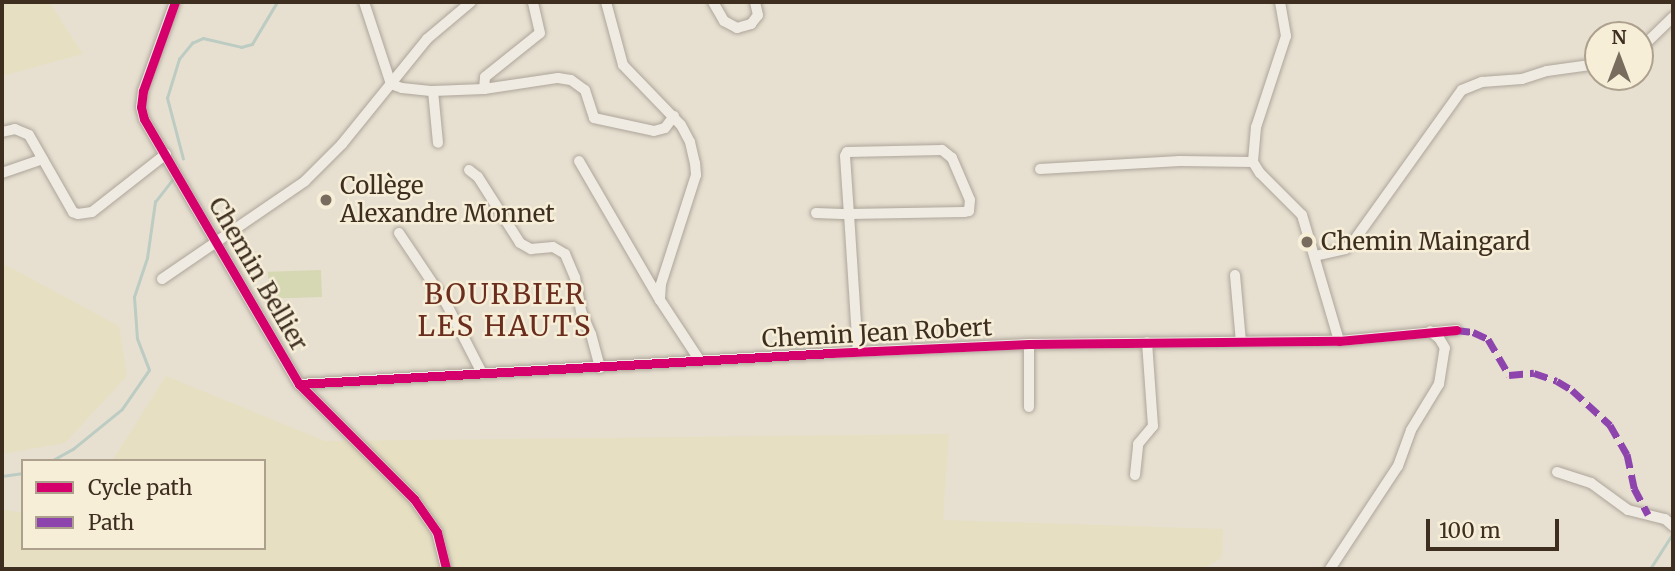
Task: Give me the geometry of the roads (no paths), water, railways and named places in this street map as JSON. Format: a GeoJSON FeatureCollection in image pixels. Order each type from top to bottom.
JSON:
{"type":"FeatureCollection","features":[{"type":"Feature","properties":{"kind":"street","name":"Chemin Bellier"},"geometry":{"type":"LineString","coordinates":[[176,2],[141,107],[144,119],[299,384],[414,499],[437,532],[446,569]]}},
{"type":"Feature","properties":{"kind":"street"},"geometry":{"type":"LineString","coordinates":[[363,2],[391,84]]}},
{"type":"Feature","properties":{"kind":"street"},"geometry":{"type":"LineString","coordinates":[[162,279],[305,181],[336,151],[433,32],[471,2]]}},
{"type":"Feature","properties":{"kind":"street"},"geometry":{"type":"LineString","coordinates":[[484,89],[485,78],[540,33],[533,2]]}},
{"type":"Feature","properties":{"kind":"street"},"geometry":{"type":"LineString","coordinates":[[606,2],[623,65],[674,116],[690,142],[696,175],[661,284],[660,300]]}},
{"type":"Feature","properties":{"kind":"street"},"geometry":{"type":"LineString","coordinates":[[713,2],[724,21],[737,28],[751,24],[758,15],[755,2]]}},
{"type":"Feature","properties":{"kind":"street"},"geometry":{"type":"LineString","coordinates":[[1280,2],[1286,36],[1256,127],[1254,162],[1260,173],[1302,215],[1339,341]]}},
{"type":"Feature","properties":{"kind":"street"},"geometry":{"type":"LineString","coordinates":[[1654,35],[1673,17]]}},
{"type":"Feature","properties":{"kind":"street"},"geometry":{"type":"LineString","coordinates":[[1315,256],[1335,253],[1353,242],[1462,90],[1482,82],[1522,79],[1547,71],[1584,66]]}},
{"type":"Feature","properties":{"kind":"street"},"geometry":{"type":"LineString","coordinates":[[391,84],[433,91],[484,89],[558,78],[571,80],[585,90],[594,118],[654,131],[665,128],[674,116]]}},
{"type":"Feature","properties":{"kind":"street"},"geometry":{"type":"LineString","coordinates":[[433,91],[438,143]]}},
{"type":"Feature","properties":{"kind":"street"},"geometry":{"type":"LineString","coordinates":[[2,132],[24,131],[73,212],[85,215],[166,154]]}},
{"type":"Feature","properties":{"kind":"street"},"geometry":{"type":"LineString","coordinates":[[816,213],[849,214],[964,212],[971,205],[951,158],[942,150],[853,151],[845,156],[849,214],[858,352]]}},
{"type":"Feature","properties":{"kind":"street"},"geometry":{"type":"LineString","coordinates":[[2,173],[43,159]]}},
{"type":"Feature","properties":{"kind":"street"},"geometry":{"type":"LineString","coordinates":[[579,161],[660,300],[700,362]]}},
{"type":"Feature","properties":{"kind":"street"},"geometry":{"type":"LineString","coordinates":[[1040,169],[1180,161],[1254,162]]}},
{"type":"Feature","properties":{"kind":"street"},"geometry":{"type":"LineString","coordinates":[[469,170],[478,177],[520,243],[531,248],[553,247],[565,254],[575,277],[581,311],[592,334],[600,368]]}},
{"type":"Feature","properties":{"kind":"street"},"geometry":{"type":"LineString","coordinates":[[399,233],[446,303],[482,373]]}},
{"type":"Feature","properties":{"kind":"street"},"geometry":{"type":"LineString","coordinates":[[1235,275],[1241,342]]}},
{"type":"Feature","properties":{"kind":"street","name":"Chemin Jean Robert"},"geometry":{"type":"LineString","coordinates":[[299,384],[1029,344],[1339,341],[1456,330]]}},
{"type":"Feature","properties":{"kind":"street"},"geometry":{"type":"LineString","coordinates":[[1331,569],[1398,466],[1411,429],[1439,384],[1445,348],[1439,338],[1429,331]]}},
{"type":"Feature","properties":{"kind":"street"},"geometry":{"type":"LineString","coordinates":[[1135,475],[1138,444],[1153,426],[1147,342]]}},
{"type":"Feature","properties":{"kind":"street","name":"Chemin Jean Robert"},"geometry":{"type":"LineString","coordinates":[[1029,344],[1029,407]]}},
{"type":"Feature","properties":{"kind":"street"},"geometry":{"type":"LineString","coordinates":[[1557,472],[1591,483],[1628,510],[1665,519],[1673,526]]}},
{"type":"Feature","properties":{"kind":"waterway"},"geometry":{"type":"LineString","coordinates":[[183,159],[167,98],[179,59],[192,43],[203,38],[241,47],[252,44],[277,2]]}},
{"type":"Feature","properties":{"kind":"waterway"},"geometry":{"type":"LineString","coordinates":[[55,459],[73,449],[122,409],[149,370],[137,339],[134,297],[147,258],[155,202],[172,180]]}},
{"type":"Feature","properties":{"kind":"waterway"},"geometry":{"type":"LineString","coordinates":[[2,476],[21,473]]}},
{"type":"Feature","properties":{"kind":"waterway"},"geometry":{"type":"LineString","coordinates":[[1650,569],[1673,533]]}},
{"type":"Feature","properties":{"kind":"place","name":"Collège Alexandre Monnet"},"geometry":{"type":"Point","coordinates":[326,200]}},
{"type":"Feature","properties":{"kind":"place","name":"Chemin Maingard"},"geometry":{"type":"Point","coordinates":[1307,242]}},
{"type":"Feature","properties":{"kind":"district","name":"BOURBIER LES HAUTS"},"geometry":{"type":"Point","coordinates":[505,310]}}]}
